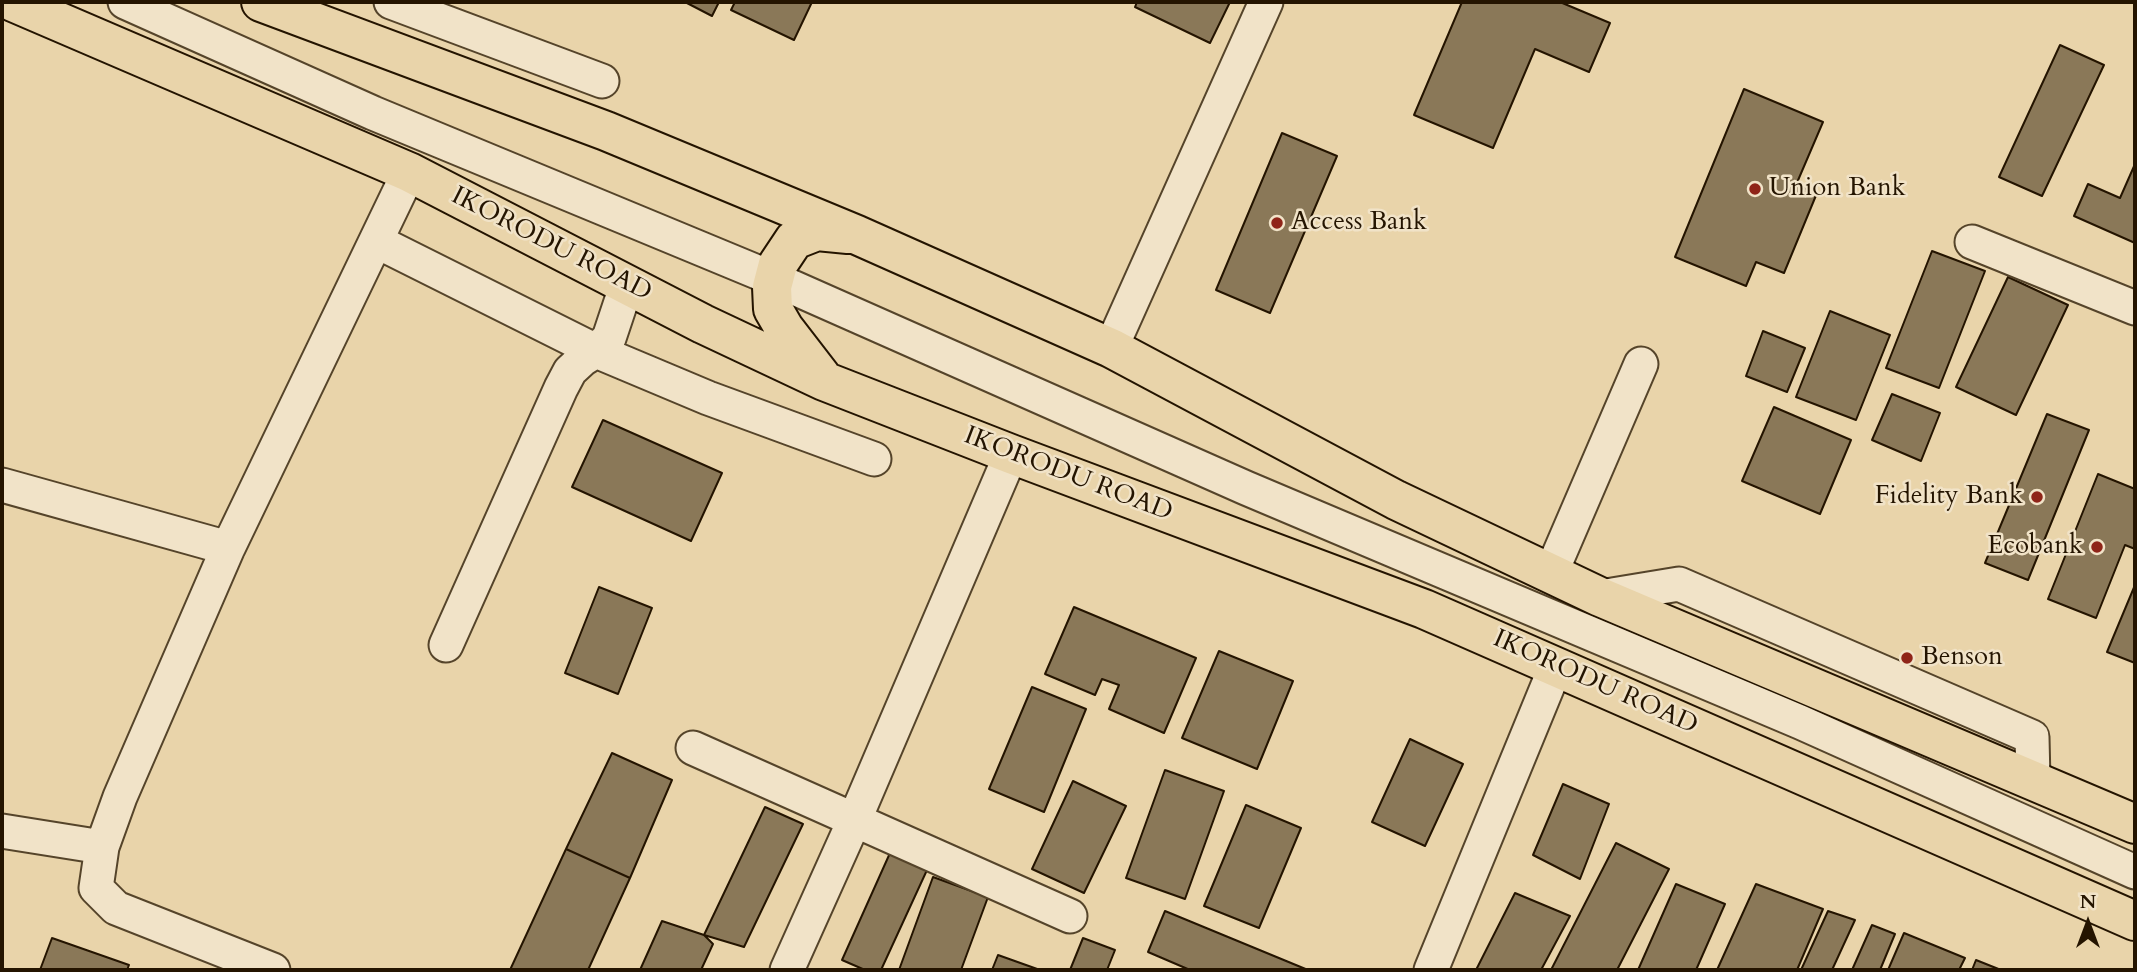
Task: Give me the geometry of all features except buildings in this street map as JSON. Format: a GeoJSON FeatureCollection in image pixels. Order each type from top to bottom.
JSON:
{"type":"FeatureCollection","features":[{"type":"Feature","properties":{"kind":"highway","name":"IKORODU ROAD"},"geometry":{"type":"LineString","coordinates":[[13,2],[409,172],[703,324],[824,381],[1424,609],[2135,921]]}},
{"type":"Feature","properties":{"kind":"highway"},"geometry":{"type":"LineString","coordinates":[[261,2],[606,131],[858,235],[1111,348],[1396,500],[1600,597],[2134,821]]}},
{"type":"Feature","properties":{"kind":"highway"},"geometry":{"type":"LineString","coordinates":[[824,381],[773,309],[772,287],[778,264],[794,240],[817,231],[858,235]]}},
{"type":"Feature","properties":{"kind":"street"},"geometry":{"type":"LineString","coordinates":[[125,2],[373,113],[774,279],[1246,488],[1800,722],[2135,873]]}},
{"type":"Feature","properties":{"kind":"street"},"geometry":{"type":"LineString","coordinates":[[391,2],[602,81]]}},
{"type":"Feature","properties":{"kind":"street"},"geometry":{"type":"LineString","coordinates":[[1111,348],[1266,2]]}},
{"type":"Feature","properties":{"kind":"street"},"geometry":{"type":"LineString","coordinates":[[273,970],[116,908],[96,888],[102,847],[120,796],[228,548],[409,172]]}},
{"type":"Feature","properties":{"kind":"street"},"geometry":{"type":"LineString","coordinates":[[376,242],[596,351],[708,398],[874,459]]}},
{"type":"Feature","properties":{"kind":"street"},"geometry":{"type":"LineString","coordinates":[[1972,242],[2135,308]]}},
{"type":"Feature","properties":{"kind":"street"},"geometry":{"type":"LineString","coordinates":[[446,645],[561,388],[570,371],[609,338],[627,284]]}},
{"type":"Feature","properties":{"kind":"street"},"geometry":{"type":"LineString","coordinates":[[1550,573],[1640,364]]}},
{"type":"Feature","properties":{"kind":"street"},"geometry":{"type":"LineString","coordinates":[[787,970],[1011,454]]}},
{"type":"Feature","properties":{"kind":"street"},"geometry":{"type":"LineString","coordinates":[[2,485],[228,548]]}},
{"type":"Feature","properties":{"kind":"street"},"geometry":{"type":"LineString","coordinates":[[1430,970],[1556,666]]}},
{"type":"Feature","properties":{"kind":"street"},"geometry":{"type":"LineString","coordinates":[[693,748],[1070,916]]}},
{"type":"Feature","properties":{"kind":"street"},"geometry":{"type":"LineString","coordinates":[[2,831],[102,847]]}},
{"type":"Feature","properties":{"kind":"place","name":"Union Bank"},"geometry":{"type":"Point","coordinates":[1755,189]}},
{"type":"Feature","properties":{"kind":"place","name":"Access Bank"},"geometry":{"type":"Point","coordinates":[1277,223]}},
{"type":"Feature","properties":{"kind":"place","name":"Fidelity Bank"},"geometry":{"type":"Point","coordinates":[2037,497]}},
{"type":"Feature","properties":{"kind":"place","name":"Ecobank"},"geometry":{"type":"Point","coordinates":[2097,547]}},
{"type":"Feature","properties":{"kind":"place","name":"Benson"},"geometry":{"type":"Point","coordinates":[1907,658]}}]}
